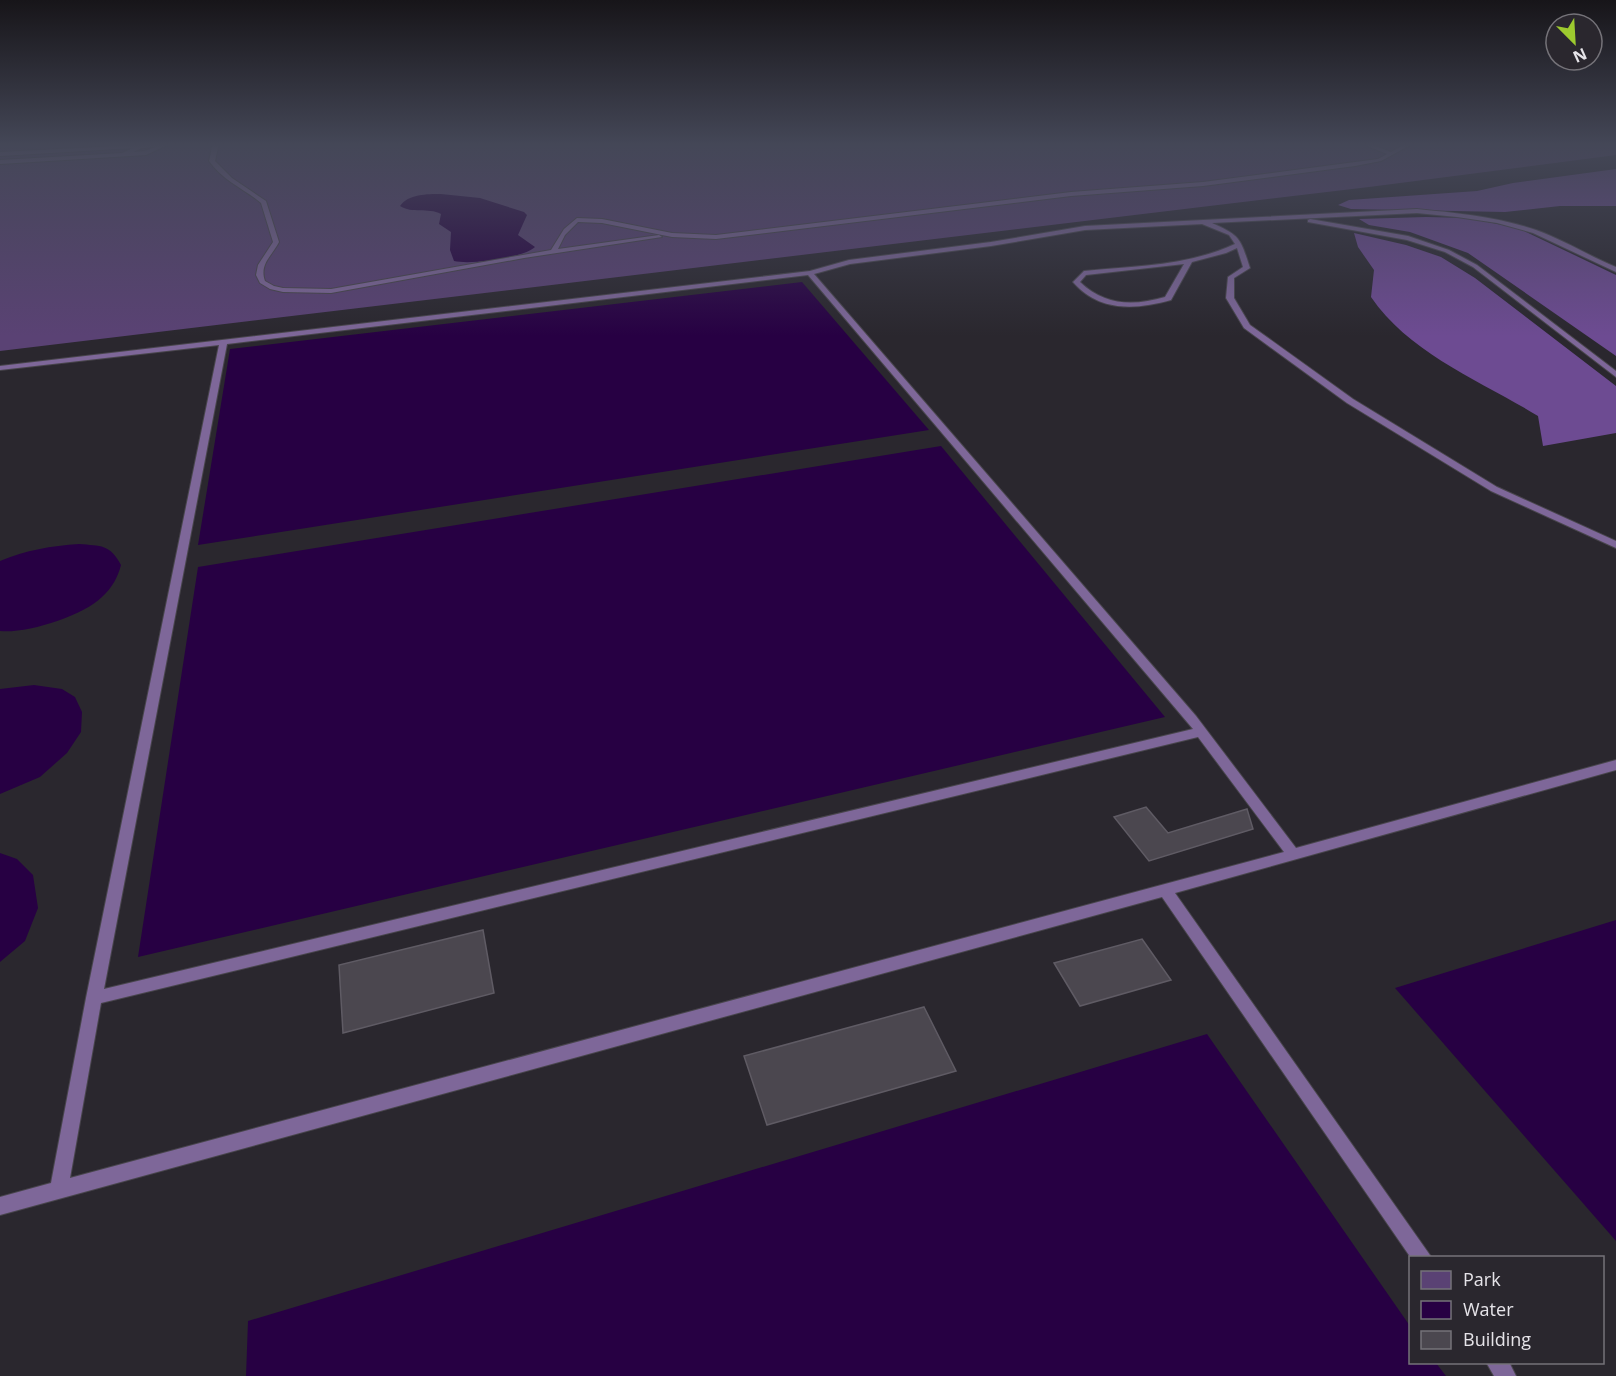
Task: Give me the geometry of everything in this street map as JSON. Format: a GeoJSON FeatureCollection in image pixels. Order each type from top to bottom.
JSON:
{"type":"FeatureCollection","features":[{"type":"Feature","properties":{"kind":"lane"},"geometry":{"type":"LineString","coordinates":[[266,207],[276,242],[263,258],[259,273],[262,282],[272,288],[294,291],[331,291],[554,252],[672,235]]}},
{"type":"Feature","properties":{"kind":"lane"},"geometry":{"type":"LineString","coordinates":[[554,252],[555,244],[566,229],[577,220],[602,221],[672,235],[716,237],[975,207]]}},
{"type":"Feature","properties":{"kind":"lane"},"geometry":{"type":"LineString","coordinates":[[0,368],[810,273],[849,262],[991,244],[1085,228],[1199,221],[1417,211],[1465,215],[1522,227],[1558,241],[1616,270]]}},
{"type":"Feature","properties":{"kind":"lane"},"geometry":{"type":"LineString","coordinates":[[1282,217],[1408,238],[1446,251],[1474,266],[1616,375]]}},
{"type":"Feature","properties":{"kind":"lane"},"geometry":{"type":"LineString","coordinates":[[1199,221],[1231,234],[1239,245],[1247,267],[1231,277],[1230,298],[1246,326],[1350,401],[1494,489],[1616,545]]}},
{"type":"Feature","properties":{"kind":"lane"},"geometry":{"type":"LineString","coordinates":[[1190,260],[1168,298],[1153,303],[1133,306],[1105,302],[1087,295],[1076,282],[1084,273],[1190,260],[1226,252],[1239,245]]}},
{"type":"Feature","properties":{"kind":"lane"},"geometry":{"type":"LineString","coordinates":[[810,273],[1200,732],[1293,854]]}},
{"type":"Feature","properties":{"kind":"lane"},"geometry":{"type":"LineString","coordinates":[[59,1191],[94,998],[223,342]]}},
{"type":"Feature","properties":{"kind":"lane"},"geometry":{"type":"LineString","coordinates":[[94,998],[1200,732]]}},
{"type":"Feature","properties":{"kind":"lane"},"geometry":{"type":"LineString","coordinates":[[0,1206],[1165,890],[1616,765]]}},
{"type":"Feature","properties":{"kind":"lane"},"geometry":{"type":"LineString","coordinates":[[1165,890],[1422,1256]]}},
{"type":"Feature","properties":{"kind":"green space"},"geometry":{"type":"Polygon","coordinates":[[[0,207],[1200,207],[0,351],[0,207]]]}},
{"type":"Feature","properties":{"kind":"shaded area"},"geometry":{"type":"Polygon","coordinates":[[[1345,207],[1549,207],[1505,212],[1345,207]]]}},
{"type":"Feature","properties":{"kind":"shaded area"},"geometry":{"type":"Polygon","coordinates":[[[1467,218],[1518,228],[1616,275],[1616,356],[1468,253],[1410,232],[1369,225],[1359,219],[1467,218]]]}},
{"type":"Feature","properties":{"kind":"shaded area"},"geometry":{"type":"Polygon","coordinates":[[[1354,233],[1406,245],[1441,257],[1475,278],[1616,386],[1616,433],[1543,446],[1538,416],[1448,365],[1406,335],[1387,317],[1371,297],[1374,270],[1358,247],[1354,233]]]}},
{"type":"Feature","properties":{"kind":"water"},"geometry":{"type":"Polygon","coordinates":[[[403,207],[509,207],[527,215],[518,235],[535,247],[520,254],[496,260],[454,261],[450,250],[451,232],[439,224],[441,214],[403,207]]]}},
{"type":"Feature","properties":{"kind":"water"},"geometry":{"type":"Polygon","coordinates":[[[802,282],[929,430],[198,545],[230,349],[802,282]]]}},
{"type":"Feature","properties":{"kind":"water"},"geometry":{"type":"Polygon","coordinates":[[[941,446],[1165,717],[138,957],[198,567],[941,446]]]}},
{"type":"Feature","properties":{"kind":"water"},"geometry":{"type":"Polygon","coordinates":[[[79,544],[104,547],[113,553],[121,565],[106,594],[82,611],[54,622],[24,630],[0,631],[0,561],[39,549],[79,544]]]}},
{"type":"Feature","properties":{"kind":"water"},"geometry":{"type":"Polygon","coordinates":[[[34,685],[62,689],[75,697],[82,712],[81,732],[67,753],[40,777],[0,794],[0,689],[34,685]]]}},
{"type":"Feature","properties":{"kind":"water"},"geometry":{"type":"Polygon","coordinates":[[[0,853],[17,859],[33,875],[38,908],[25,941],[0,962],[0,853]]]}},
{"type":"Feature","properties":{"kind":"water"},"geometry":{"type":"Polygon","coordinates":[[[1616,920],[1616,1241],[1395,988],[1616,920]]]}},
{"type":"Feature","properties":{"kind":"water"},"geometry":{"type":"Polygon","coordinates":[[[1207,1034],[1409,1325],[1409,1364],[1437,1364],[1446,1376],[246,1376],[248,1321],[1207,1034]]]}},
{"type":"Feature","properties":{"kind":"building"},"geometry":{"type":"Polygon","coordinates":[[[1146,807],[1168,833],[1247,809],[1253,829],[1149,861],[1114,817],[1146,807]]]}},
{"type":"Feature","properties":{"kind":"building"},"geometry":{"type":"Polygon","coordinates":[[[483,930],[494,993],[343,1033],[339,965],[483,930]]]}},
{"type":"Feature","properties":{"kind":"building"},"geometry":{"type":"Polygon","coordinates":[[[1142,939],[1171,980],[1080,1006],[1054,963],[1142,939]]]}},
{"type":"Feature","properties":{"kind":"building"},"geometry":{"type":"Polygon","coordinates":[[[924,1007],[956,1071],[767,1125],[744,1056],[924,1007]]]}}]}
